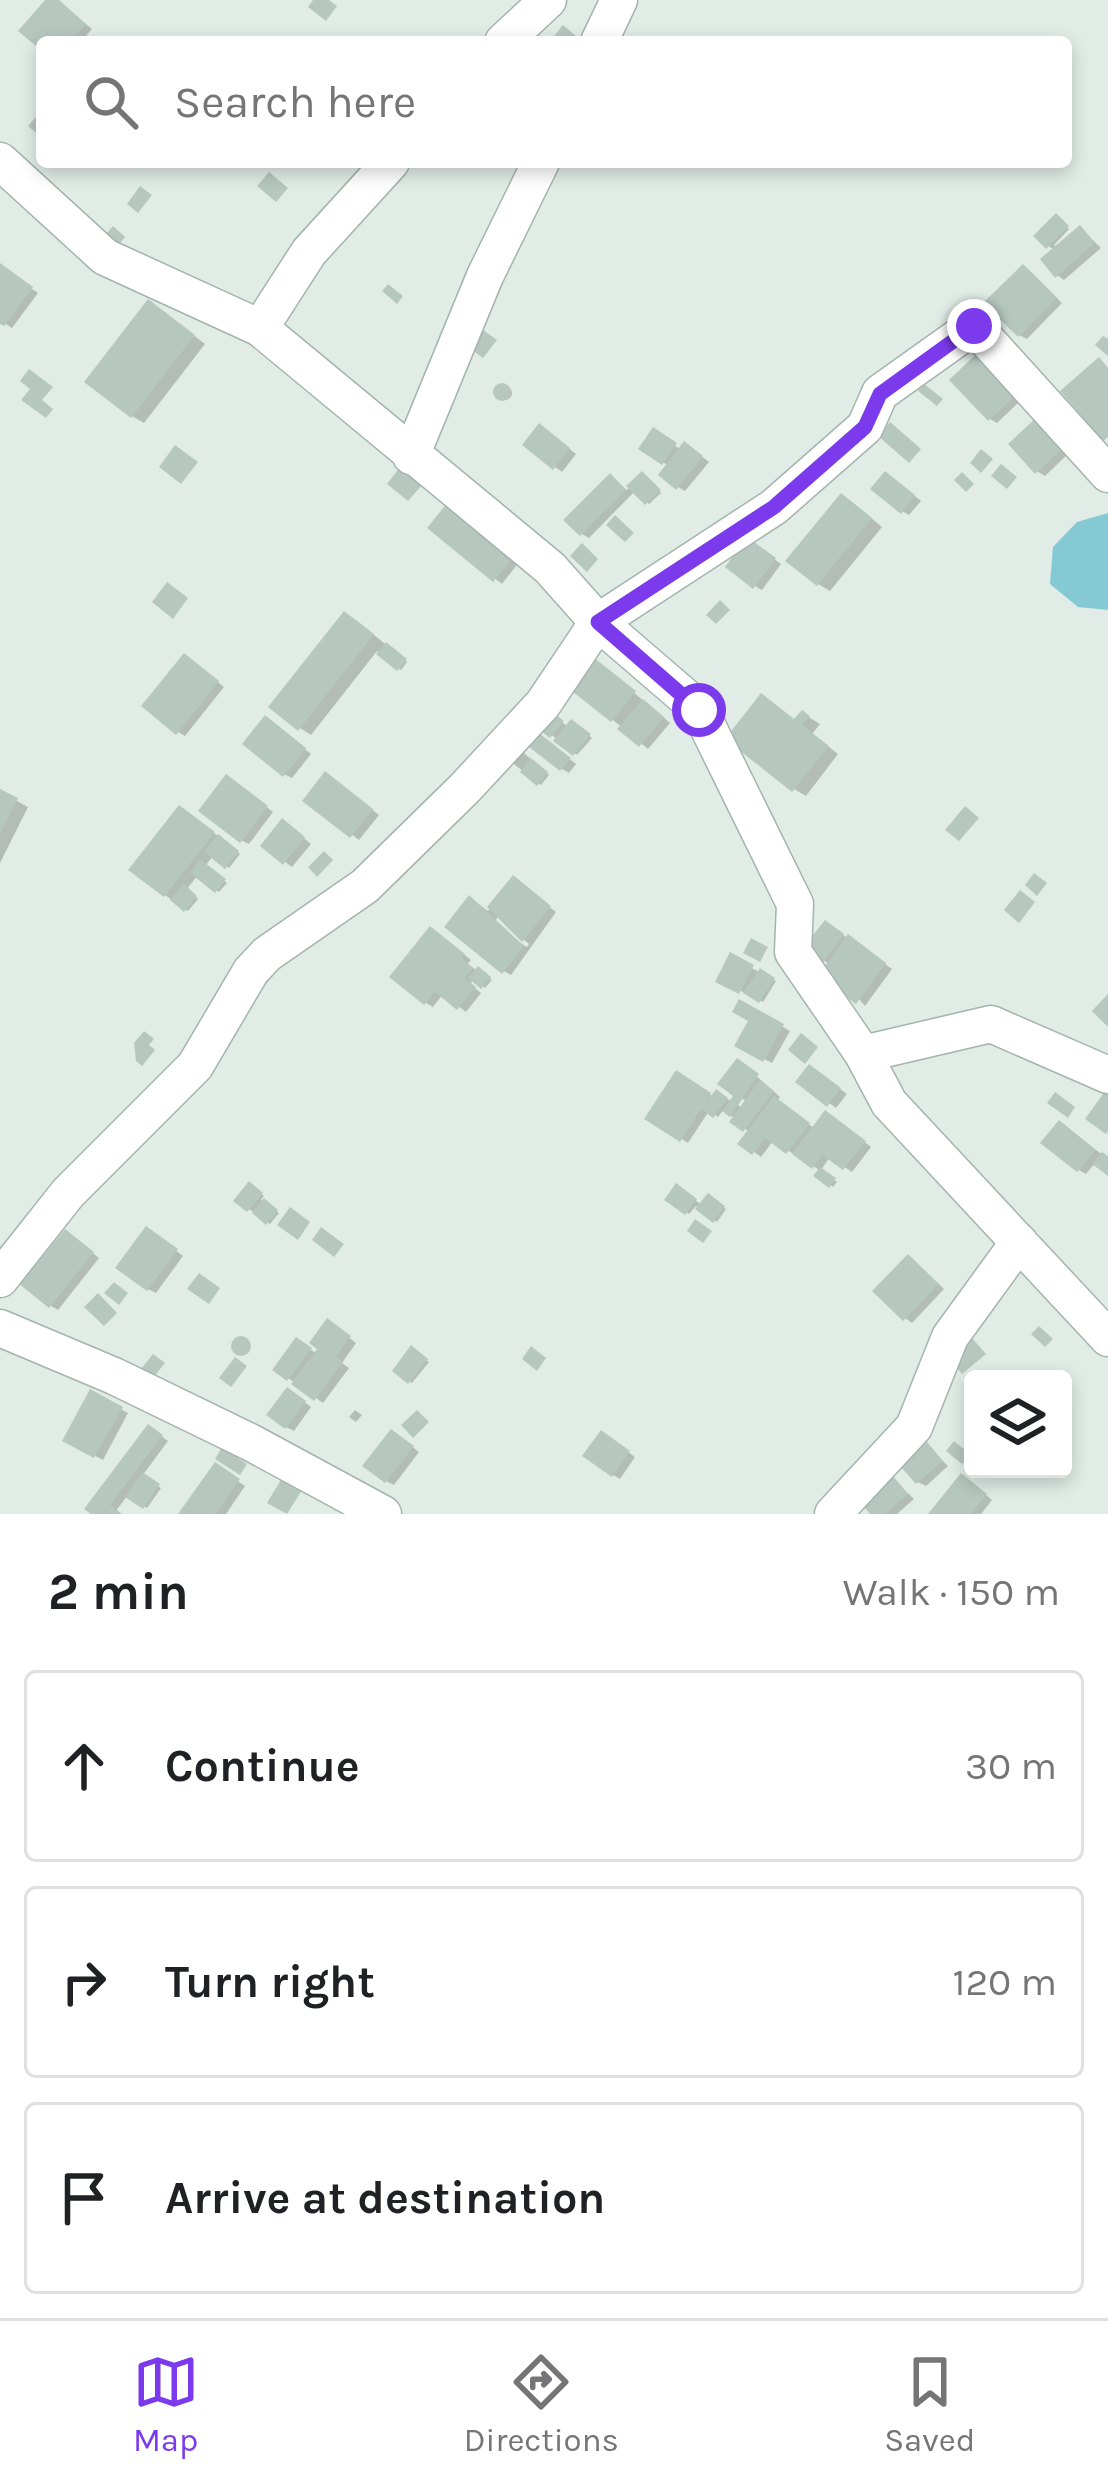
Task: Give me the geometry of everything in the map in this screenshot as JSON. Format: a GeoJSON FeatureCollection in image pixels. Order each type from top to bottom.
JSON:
{"type":"FeatureCollection","features":[{"type":"Feature","properties":{"kind":"street"},"geometry":{"type":"LineString","coordinates":[[509,36],[548,0]]}},
{"type":"Feature","properties":{"kind":"street"},"geometry":{"type":"LineString","coordinates":[[601,36],[619,0]]}},
{"type":"Feature","properties":{"kind":"street"},"geometry":{"type":"LineString","coordinates":[[0,161],[106,257],[260,328],[550,568],[598,622],[699,710],[795,904],[793,952],[863,1054],[889,1103],[1108,1338]]}},
{"type":"Feature","properties":{"kind":"street"},"geometry":{"type":"LineString","coordinates":[[260,328],[309,252],[386,168]]}},
{"type":"Feature","properties":{"kind":"street"},"geometry":{"type":"LineString","coordinates":[[411,456],[485,276],[538,168]]}},
{"type":"Feature","properties":{"kind":"street"},"geometry":{"type":"LineString","coordinates":[[0,1279],[68,1193],[195,1066],[251,971],[267,954],[365,886],[465,788],[543,704],[598,622],[774,507],[865,427],[880,394],[974,326],[1108,474]]}},
{"type":"Feature","properties":{"kind":"street"},"geometry":{"type":"LineString","coordinates":[[863,1054],[991,1024],[1108,1075]]}},
{"type":"Feature","properties":{"kind":"street"},"geometry":{"type":"LineString","coordinates":[[833,1514],[914,1426],[950,1337],[1018,1242]]}},
{"type":"Feature","properties":{"kind":"street"},"geometry":{"type":"LineString","coordinates":[[0,1328],[211,1423],[383,1514]]}},
{"type":"Feature","properties":{"kind":"water"},"geometry":{"type":"Polygon","coordinates":[[[1108,513],[1108,610],[1078,607],[1050,584],[1053,547],[1077,522],[1108,513]]]}},
{"type":"Feature","properties":{"kind":"building"},"geometry":{"type":"Polygon","coordinates":[[[45,0],[59,0],[86,24],[75,36],[36,36],[36,46],[18,31],[45,0]]]}},
{"type":"Feature","properties":{"kind":"building"},"geometry":{"type":"Polygon","coordinates":[[[313,0],[329,0],[337,6],[326,21],[308,7],[313,0]]]}},
{"type":"Feature","properties":{"kind":"building"},"geometry":{"type":"Polygon","coordinates":[[[563,25],[576,36],[554,36],[563,25]]]}},
{"type":"Feature","properties":{"kind":"building"},"geometry":{"type":"Polygon","coordinates":[[[269,172],[288,188],[276,202],[257,186],[269,172]]]}},
{"type":"Feature","properties":{"kind":"building"},"geometry":{"type":"Polygon","coordinates":[[[140,186],[152,195],[138,213],[127,204],[140,186]]]}},
{"type":"Feature","properties":{"kind":"building"},"geometry":{"type":"Polygon","coordinates":[[[1056,213],[1069,226],[1046,249],[1033,236],[1056,213]]]}},
{"type":"Feature","properties":{"kind":"building"},"geometry":{"type":"Polygon","coordinates":[[[1080,225],[1095,243],[1055,278],[1040,259],[1080,225]]]}},
{"type":"Feature","properties":{"kind":"building"},"geometry":{"type":"Polygon","coordinates":[[[113,226],[125,237],[111,254],[98,243],[113,226]]]}},
{"type":"Feature","properties":{"kind":"building"},"geometry":{"type":"Polygon","coordinates":[[[0,263],[33,287],[4,326],[0,324],[0,263]]]}},
{"type":"Feature","properties":{"kind":"building"},"geometry":{"type":"Polygon","coordinates":[[[1023,264],[1057,298],[1018,337],[983,303],[1023,264]]]}},
{"type":"Feature","properties":{"kind":"building"},"geometry":{"type":"Polygon","coordinates":[[[388,284],[403,296],[397,304],[382,291],[388,284]]]}},
{"type":"Feature","properties":{"kind":"building"},"geometry":{"type":"Polygon","coordinates":[[[148,299],[195,335],[131,418],[84,382],[148,299]]]}},
{"type":"Feature","properties":{"kind":"building"},"geometry":{"type":"Polygon","coordinates":[[[479,327],[497,340],[483,358],[466,345],[479,327]]]}},
{"type":"Feature","properties":{"kind":"building"},"geometry":{"type":"Polygon","coordinates":[[[1103,336],[1108,339],[1108,356],[1095,345],[1103,336]]]}},
{"type":"Feature","properties":{"kind":"building"},"geometry":{"type":"Polygon","coordinates":[[[976,354],[1015,396],[988,421],[949,380],[976,354]]]}},
{"type":"Feature","properties":{"kind":"building"},"geometry":{"type":"Polygon","coordinates":[[[1099,357],[1108,368],[1108,437],[1103,441],[1060,391],[1099,357]]]}},
{"type":"Feature","properties":{"kind":"building"},"geometry":{"type":"Polygon","coordinates":[[[29,369],[53,387],[42,400],[53,409],[46,418],[21,400],[30,389],[20,381],[29,369]]]}},
{"type":"Feature","properties":{"kind":"building"},"geometry":{"type":"Polygon","coordinates":[[[502,383],[511,392],[502,401],[493,392],[502,383]]]}},
{"type":"Feature","properties":{"kind":"building"},"geometry":{"type":"Polygon","coordinates":[[[924,384],[943,399],[937,406],[918,391],[924,384]]]}},
{"type":"Feature","properties":{"kind":"building"},"geometry":{"type":"Polygon","coordinates":[[[1038,416],[1065,446],[1035,474],[1008,444],[1038,416]]]}},
{"type":"Feature","properties":{"kind":"building"},"geometry":{"type":"Polygon","coordinates":[[[890,422],[921,449],[909,463],[878,436],[890,422]]]}},
{"type":"Feature","properties":{"kind":"building"},"geometry":{"type":"Polygon","coordinates":[[[539,423],[570,448],[553,470],[522,445],[539,423]]]}},
{"type":"Feature","properties":{"kind":"building"},"geometry":{"type":"Polygon","coordinates":[[[653,427],[677,443],[662,465],[638,449],[653,427]]]}},
{"type":"Feature","properties":{"kind":"building"},"geometry":{"type":"Polygon","coordinates":[[[684,441],[703,456],[676,490],[658,475],[684,441]]]}},
{"type":"Feature","properties":{"kind":"building"},"geometry":{"type":"Polygon","coordinates":[[[175,445],[198,462],[181,484],[159,467],[175,445]]]}},
{"type":"Feature","properties":{"kind":"building"},"geometry":{"type":"Polygon","coordinates":[[[981,449],[993,459],[981,473],[970,463],[981,449]]]}},
{"type":"Feature","properties":{"kind":"building"},"geometry":{"type":"Polygon","coordinates":[[[1001,464],[1017,477],[1007,489],[991,476],[1001,464]]]}},
{"type":"Feature","properties":{"kind":"building"},"geometry":{"type":"Polygon","coordinates":[[[400,467],[422,485],[408,501],[387,484],[400,467]]]}},
{"type":"Feature","properties":{"kind":"building"},"geometry":{"type":"Polygon","coordinates":[[[642,471],[661,490],[645,505],[626,486],[642,471]]]}},
{"type":"Feature","properties":{"kind":"building"},"geometry":{"type":"Polygon","coordinates":[[[885,471],[915,495],[901,514],[870,489],[885,471]]]}},
{"type":"Feature","properties":{"kind":"building"},"geometry":{"type":"Polygon","coordinates":[[[962,472],[974,484],[966,492],[954,480],[962,472]]]}},
{"type":"Feature","properties":{"kind":"building"},"geometry":{"type":"Polygon","coordinates":[[[610,473],[626,490],[580,536],[563,520],[610,473]]]}},
{"type":"Feature","properties":{"kind":"building"},"geometry":{"type":"Polygon","coordinates":[[[841,493],[872,518],[817,586],[785,561],[841,493]]]}},
{"type":"Feature","properties":{"kind":"building"},"geometry":{"type":"Polygon","coordinates":[[[448,502],[515,555],[493,582],[427,528],[448,502]]]}},
{"type":"Feature","properties":{"kind":"building"},"geometry":{"type":"Polygon","coordinates":[[[615,515],[634,533],[625,542],[606,525],[615,515]]]}},
{"type":"Feature","properties":{"kind":"building"},"geometry":{"type":"Polygon","coordinates":[[[747,537],[776,558],[753,589],[725,567],[747,537]]]}},
{"type":"Feature","properties":{"kind":"building"},"geometry":{"type":"Polygon","coordinates":[[[582,543],[598,559],[587,572],[570,556],[582,543]]]}},
{"type":"Feature","properties":{"kind":"building"},"geometry":{"type":"Polygon","coordinates":[[[167,582],[188,598],[173,619],[152,602],[167,582]]]}},
{"type":"Feature","properties":{"kind":"building"},"geometry":{"type":"Polygon","coordinates":[[[720,600],[730,610],[716,624],[706,615],[720,600]]]}},
{"type":"Feature","properties":{"kind":"building"},"geometry":{"type":"Polygon","coordinates":[[[344,611],[374,634],[298,731],[268,707],[344,611]]]}},
{"type":"Feature","properties":{"kind":"building"},"geometry":{"type":"Polygon","coordinates":[[[386,642],[407,659],[397,671],[376,654],[386,642]]]}},
{"type":"Feature","properties":{"kind":"building"},"geometry":{"type":"Polygon","coordinates":[[[184,653],[219,681],[176,735],[141,706],[184,653]]]}},
{"type":"Feature","properties":{"kind":"building"},"geometry":{"type":"Polygon","coordinates":[[[593,657],[636,691],[611,722],[568,688],[593,657]]]}},
{"type":"Feature","properties":{"kind":"building"},"geometry":{"type":"Polygon","coordinates":[[[761,693],[794,719],[802,710],[810,716],[802,725],[829,746],[792,792],[725,739],[761,693]]]}},
{"type":"Feature","properties":{"kind":"building"},"geometry":{"type":"Polygon","coordinates":[[[643,699],[664,717],[639,747],[617,729],[643,699]]]}},
{"type":"Feature","properties":{"kind":"building"},"geometry":{"type":"Polygon","coordinates":[[[547,708],[564,721],[550,738],[533,725],[547,708]]]}},
{"type":"Feature","properties":{"kind":"building"},"geometry":{"type":"Polygon","coordinates":[[[265,715],[306,748],[283,777],[242,744],[265,715]]]}},
{"type":"Feature","properties":{"kind":"building"},"geometry":{"type":"Polygon","coordinates":[[[571,719],[591,734],[573,756],[553,741],[571,719]]]}},
{"type":"Feature","properties":{"kind":"building"},"geometry":{"type":"Polygon","coordinates":[[[531,727],[571,758],[560,771],[520,740],[531,727]]]}},
{"type":"Feature","properties":{"kind":"building"},"geometry":{"type":"Polygon","coordinates":[[[531,758],[548,772],[537,786],[520,772],[531,758]]]}},
{"type":"Feature","properties":{"kind":"building"},"geometry":{"type":"Polygon","coordinates":[[[325,771],[373,809],[350,838],[302,801],[325,771]]]}},
{"type":"Feature","properties":{"kind":"building"},"geometry":{"type":"Polygon","coordinates":[[[226,774],[268,806],[240,843],[198,811],[226,774]]]}},
{"type":"Feature","properties":{"kind":"building"},"geometry":{"type":"Polygon","coordinates":[[[0,789],[18,798],[0,834],[0,789]]]}},
{"type":"Feature","properties":{"kind":"building"},"geometry":{"type":"Polygon","coordinates":[[[179,805],[215,832],[164,897],[128,870],[179,805]]]}},
{"type":"Feature","properties":{"kind":"building"},"geometry":{"type":"Polygon","coordinates":[[[965,806],[979,818],[959,841],[945,830],[965,806]]]}},
{"type":"Feature","properties":{"kind":"building"},"geometry":{"type":"Polygon","coordinates":[[[282,818],[305,837],[283,865],[260,846],[282,818]]]}},
{"type":"Feature","properties":{"kind":"building"},"geometry":{"type":"Polygon","coordinates":[[[218,834],[239,851],[225,869],[204,852],[218,834]]]}},
{"type":"Feature","properties":{"kind":"building"},"geometry":{"type":"Polygon","coordinates":[[[324,851],[333,860],[317,877],[308,867],[324,851]]]}},
{"type":"Feature","properties":{"kind":"building"},"geometry":{"type":"Polygon","coordinates":[[[200,859],[226,879],[215,893],[190,873],[200,859]]]}},
{"type":"Feature","properties":{"kind":"building"},"geometry":{"type":"Polygon","coordinates":[[[1034,873],[1047,883],[1037,896],[1025,885],[1034,873]]]}},
{"type":"Feature","properties":{"kind":"building"},"geometry":{"type":"Polygon","coordinates":[[[513,875],[551,906],[522,942],[487,907],[513,875]]]}},
{"type":"Feature","properties":{"kind":"building"},"geometry":{"type":"Polygon","coordinates":[[[184,884],[197,896],[184,912],[170,900],[184,884]]]}},
{"type":"Feature","properties":{"kind":"building"},"geometry":{"type":"Polygon","coordinates":[[[1020,890],[1035,902],[1019,923],[1004,910],[1020,890]]]}},
{"type":"Feature","properties":{"kind":"building"},"geometry":{"type":"Polygon","coordinates":[[[469,895],[524,946],[502,974],[444,927],[469,895]]]}},
{"type":"Feature","properties":{"kind":"building"},"geometry":{"type":"Polygon","coordinates":[[[825,920],[844,934],[822,964],[802,949],[825,920]]]}},
{"type":"Feature","properties":{"kind":"building"},"geometry":{"type":"Polygon","coordinates":[[[430,926],[465,954],[462,958],[473,968],[465,978],[476,987],[457,1010],[435,992],[424,1005],[389,977],[430,926]]]}},
{"type":"Feature","properties":{"kind":"building"},"geometry":{"type":"Polygon","coordinates":[[[848,934],[886,963],[856,1004],[818,976],[848,934]]]}},
{"type":"Feature","properties":{"kind":"building"},"geometry":{"type":"Polygon","coordinates":[[[751,938],[768,947],[760,962],[743,953],[751,938]]]}},
{"type":"Feature","properties":{"kind":"building"},"geometry":{"type":"Polygon","coordinates":[[[730,952],[754,965],[739,994],[715,982],[730,952]]]}},
{"type":"Feature","properties":{"kind":"building"},"geometry":{"type":"Polygon","coordinates":[[[478,966],[491,977],[481,989],[468,978],[478,966]]]}},
{"type":"Feature","properties":{"kind":"building"},"geometry":{"type":"Polygon","coordinates":[[[760,968],[775,978],[759,1003],[743,993],[760,968]]]}},
{"type":"Feature","properties":{"kind":"building"},"geometry":{"type":"Polygon","coordinates":[[[1108,994],[1108,1027],[1092,1011],[1108,994]]]}},
{"type":"Feature","properties":{"kind":"building"},"geometry":{"type":"Polygon","coordinates":[[[739,999],[784,1024],[763,1062],[734,1046],[748,1021],[732,1012],[739,999]]]}},
{"type":"Feature","properties":{"kind":"building"},"geometry":{"type":"Polygon","coordinates":[[[144,1031],[154,1039],[149,1045],[155,1050],[142,1066],[136,1061],[134,1043],[144,1031]]]}},
{"type":"Feature","properties":{"kind":"building"},"geometry":{"type":"Polygon","coordinates":[[[801,1033],[818,1047],[805,1064],[788,1050],[801,1033]]]}},
{"type":"Feature","properties":{"kind":"building"},"geometry":{"type":"Polygon","coordinates":[[[737,1058],[759,1074],[730,1117],[722,1111],[733,1096],[717,1084],[737,1058]]]}},
{"type":"Feature","properties":{"kind":"building"},"geometry":{"type":"Polygon","coordinates":[[[809,1064],[841,1088],[827,1107],[795,1082],[809,1064]]]}},
{"type":"Feature","properties":{"kind":"building"},"geometry":{"type":"Polygon","coordinates":[[[676,1070],[711,1093],[705,1104],[716,1089],[728,1098],[713,1118],[701,1109],[680,1142],[644,1119],[676,1070]]]}},
{"type":"Feature","properties":{"kind":"building"},"geometry":{"type":"Polygon","coordinates":[[[760,1080],[774,1091],[743,1132],[729,1122],[760,1080]]]}},
{"type":"Feature","properties":{"kind":"building"},"geometry":{"type":"Polygon","coordinates":[[[1108,1087],[1108,1131],[1106,1134],[1085,1119],[1108,1087]]]}},
{"type":"Feature","properties":{"kind":"building"},"geometry":{"type":"Polygon","coordinates":[[[1055,1092],[1075,1107],[1068,1118],[1047,1103],[1055,1092]]]}},
{"type":"Feature","properties":{"kind":"building"},"geometry":{"type":"Polygon","coordinates":[[[774,1096],[810,1123],[786,1154],[765,1138],[752,1155],[737,1144],[774,1096]]]}},
{"type":"Feature","properties":{"kind":"building"},"geometry":{"type":"Polygon","coordinates":[[[825,1110],[866,1141],[843,1170],[822,1155],[812,1169],[792,1154],[825,1110]]]}},
{"type":"Feature","properties":{"kind":"building"},"geometry":{"type":"Polygon","coordinates":[[[1059,1120],[1096,1150],[1077,1172],[1040,1143],[1059,1120]]]}},
{"type":"Feature","properties":{"kind":"building"},"geometry":{"type":"Polygon","coordinates":[[[1102,1152],[1108,1156],[1108,1176],[1092,1164],[1102,1152]]]}},
{"type":"Feature","properties":{"kind":"building"},"geometry":{"type":"Polygon","coordinates":[[[820,1167],[836,1178],[829,1188],[813,1176],[820,1167]]]}},
{"type":"Feature","properties":{"kind":"building"},"geometry":{"type":"Polygon","coordinates":[[[249,1181],[263,1193],[247,1212],[233,1201],[249,1181]]]}},
{"type":"Feature","properties":{"kind":"building"},"geometry":{"type":"Polygon","coordinates":[[[676,1183],[697,1199],[685,1215],[664,1200],[676,1183]]]}},
{"type":"Feature","properties":{"kind":"building"},"geometry":{"type":"Polygon","coordinates":[[[708,1193],[725,1206],[713,1223],[695,1209],[708,1193]]]}},
{"type":"Feature","properties":{"kind":"building"},"geometry":{"type":"Polygon","coordinates":[[[264,1198],[278,1210],[266,1225],[252,1213],[264,1198]]]}},
{"type":"Feature","properties":{"kind":"building"},"geometry":{"type":"Polygon","coordinates":[[[290,1207],[310,1222],[298,1240],[277,1225],[290,1207]]]}},
{"type":"Feature","properties":{"kind":"building"},"geometry":{"type":"Polygon","coordinates":[[[695,1219],[712,1231],[703,1243],[687,1231],[695,1219]]]}},
{"type":"Feature","properties":{"kind":"building"},"geometry":{"type":"Polygon","coordinates":[[[146,1226],[178,1249],[147,1291],[115,1268],[146,1226]]]}},
{"type":"Feature","properties":{"kind":"building"},"geometry":{"type":"Polygon","coordinates":[[[321,1227],[344,1244],[334,1257],[312,1240],[321,1227]]]}},
{"type":"Feature","properties":{"kind":"building"},"geometry":{"type":"Polygon","coordinates":[[[65,1229],[94,1252],[49,1308],[13,1279],[25,1262],[33,1268],[65,1229]]]}},
{"type":"Feature","properties":{"kind":"building"},"geometry":{"type":"Polygon","coordinates":[[[908,1254],[939,1284],[903,1321],[872,1291],[908,1254]]]}},
{"type":"Feature","properties":{"kind":"building"},"geometry":{"type":"Polygon","coordinates":[[[199,1273],[220,1288],[209,1304],[187,1289],[199,1273]]]}},
{"type":"Feature","properties":{"kind":"building"},"geometry":{"type":"Polygon","coordinates":[[[114,1282],[128,1293],[119,1305],[104,1293],[114,1282]]]}},
{"type":"Feature","properties":{"kind":"building"},"geometry":{"type":"Polygon","coordinates":[[[98,1293],[117,1313],[104,1326],[84,1307],[98,1293]]]}},
{"type":"Feature","properties":{"kind":"building"},"geometry":{"type":"Polygon","coordinates":[[[327,1318],[351,1336],[336,1356],[343,1362],[314,1401],[291,1384],[317,1349],[309,1343],[327,1318]]]}},
{"type":"Feature","properties":{"kind":"building"},"geometry":{"type":"Polygon","coordinates":[[[1039,1326],[1053,1339],[1045,1347],[1031,1334],[1039,1326]]]}},
{"type":"Feature","properties":{"kind":"building"},"geometry":{"type":"Polygon","coordinates":[[[241,1336],[251,1346],[241,1356],[231,1346],[241,1336]]]}},
{"type":"Feature","properties":{"kind":"building"},"geometry":{"type":"Polygon","coordinates":[[[296,1337],[312,1348],[287,1381],[272,1370],[296,1337]]]}},
{"type":"Feature","properties":{"kind":"building"},"geometry":{"type":"Polygon","coordinates":[[[971,1337],[986,1354],[962,1374],[947,1357],[971,1337]]]}},
{"type":"Feature","properties":{"kind":"building"},"geometry":{"type":"Polygon","coordinates":[[[411,1345],[428,1359],[408,1384],[392,1371],[411,1345]]]}},
{"type":"Feature","properties":{"kind":"building"},"geometry":{"type":"Polygon","coordinates":[[[531,1346],[546,1358],[537,1371],[522,1359],[531,1346]]]}},
{"type":"Feature","properties":{"kind":"building"},"geometry":{"type":"Polygon","coordinates":[[[153,1354],[165,1363],[153,1378],[141,1369],[153,1354]]]}},
{"type":"Feature","properties":{"kind":"building"},"geometry":{"type":"Polygon","coordinates":[[[235,1357],[247,1366],[231,1387],[219,1378],[235,1357]]]}},
{"type":"Feature","properties":{"kind":"building"},"geometry":{"type":"Polygon","coordinates":[[[287,1387],[306,1401],[285,1429],[266,1415],[287,1387]]]}},
{"type":"Feature","properties":{"kind":"building"},"geometry":{"type":"Polygon","coordinates":[[[90,1389],[123,1407],[94,1458],[62,1441],[90,1389]]]}},
{"type":"Feature","properties":{"kind":"building"},"geometry":{"type":"Polygon","coordinates":[[[417,1410],[429,1422],[413,1438],[401,1425],[417,1410]]]}},
{"type":"Feature","properties":{"kind":"building"},"geometry":{"type":"Polygon","coordinates":[[[148,1424],[163,1435],[110,1505],[122,1514],[91,1514],[84,1509],[148,1424]]]}},
{"type":"Feature","properties":{"kind":"building"},"geometry":{"type":"Polygon","coordinates":[[[391,1429],[414,1446],[385,1483],[362,1466],[391,1429]]]}},
{"type":"Feature","properties":{"kind":"building"},"geometry":{"type":"Polygon","coordinates":[[[601,1430],[630,1451],[612,1477],[582,1456],[601,1430]]]}},
{"type":"Feature","properties":{"kind":"building"},"geometry":{"type":"Polygon","coordinates":[[[954,1441],[964,1449],[964,1462],[962,1464],[946,1451],[954,1441]]]}},
{"type":"Feature","properties":{"kind":"building"},"geometry":{"type":"Polygon","coordinates":[[[927,1442],[943,1461],[916,1484],[900,1466],[927,1442]]]}},
{"type":"Feature","properties":{"kind":"building"},"geometry":{"type":"Polygon","coordinates":[[[222,1447],[247,1464],[240,1475],[215,1459],[222,1447]]]}},
{"type":"Feature","properties":{"kind":"building"},"geometry":{"type":"Polygon","coordinates":[[[215,1462],[240,1479],[216,1514],[178,1514],[215,1462]]]}},
{"type":"Feature","properties":{"kind":"building"},"geometry":{"type":"Polygon","coordinates":[[[142,1472],[160,1484],[143,1509],[125,1497],[142,1472]]]}},
{"type":"Feature","properties":{"kind":"building"},"geometry":{"type":"Polygon","coordinates":[[[961,1473],[987,1494],[971,1514],[928,1514],[961,1473]]]}},
{"type":"Feature","properties":{"kind":"building"},"geometry":{"type":"Polygon","coordinates":[[[892,1475],[908,1494],[885,1514],[870,1514],[860,1502],[892,1475]]]}},
{"type":"Feature","properties":{"kind":"building"},"geometry":{"type":"Polygon","coordinates":[[[282,1478],[302,1490],[287,1514],[267,1503],[282,1478]]]}},
{"type":"Feature","properties":{"kind":"route"},"geometry":{"type":"LineString","coordinates":[[699,710],[598,622],[774,507],[865,427],[880,394],[974,326]]}}]}
